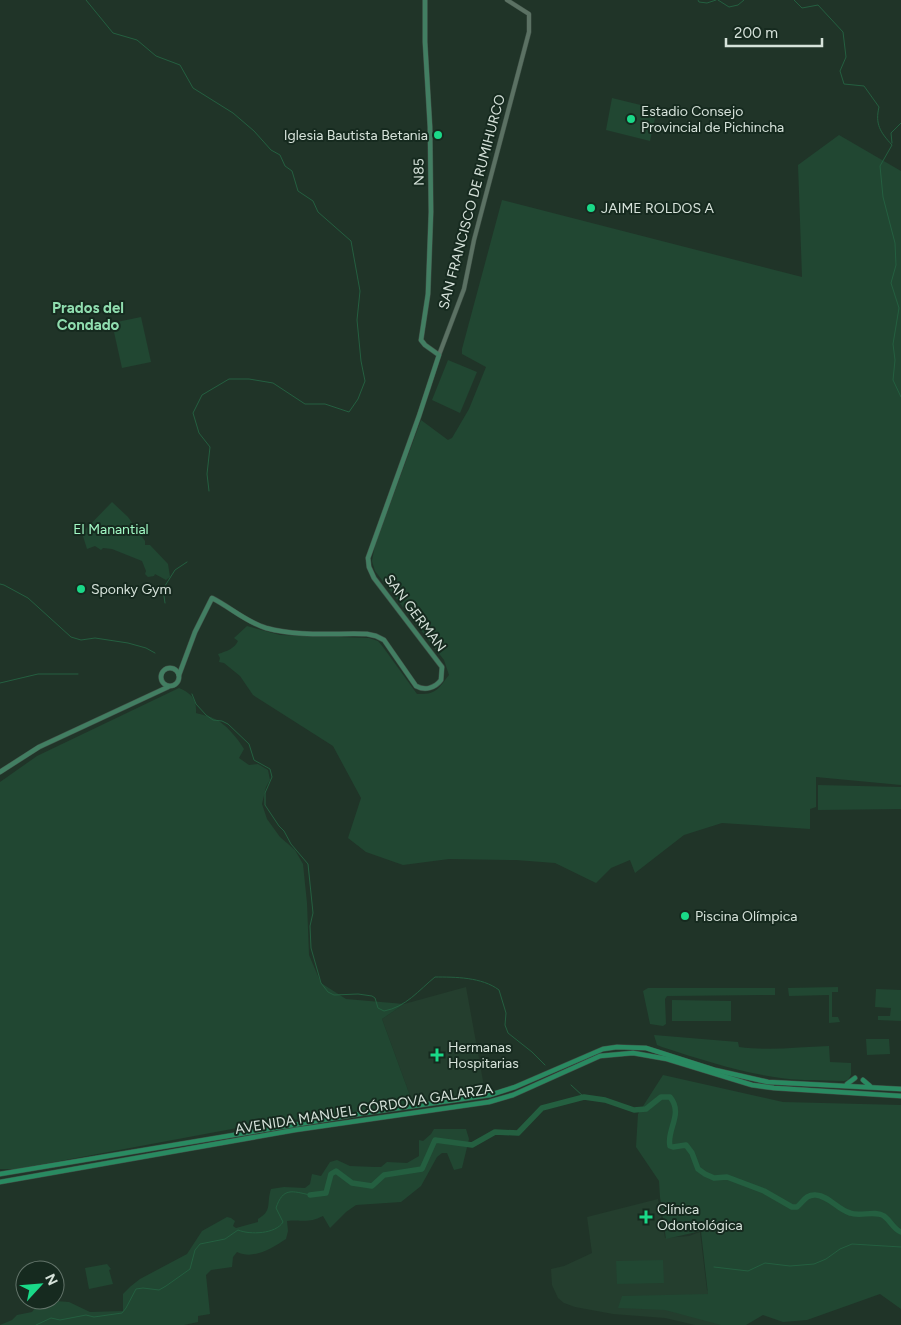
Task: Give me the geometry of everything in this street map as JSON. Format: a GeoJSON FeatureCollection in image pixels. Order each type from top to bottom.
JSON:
{"type":"FeatureCollection","features":[{"type":"Feature","properties":{"kind":"main road","name":"N85"},"geometry":{"type":"LineString","coordinates":[[426,0],[425,42],[431,212],[428,294],[421,340],[422,343],[439,355]]}},
{"type":"Feature","properties":{"kind":"main road","name":"SAN FRANCISCO DE RUMIHURCO"},"geometry":{"type":"LineString","coordinates":[[426,395],[439,355]]}},
{"type":"Feature","properties":{"kind":"main road","name":"SAN GERMAN"},"geometry":{"type":"LineString","coordinates":[[183,661],[212,598],[265,627],[294,633],[367,634],[376,636],[384,640],[416,686],[428,688],[438,683],[442,675],[442,667],[374,578],[369,568],[368,558],[426,395]]}},
{"type":"Feature","properties":{"kind":"main road"},"geometry":{"type":"LineString","coordinates":[[156,692],[164,670],[173,668],[183,661]]}},
{"type":"Feature","properties":{"kind":"main road"},"geometry":{"type":"LineString","coordinates":[[0,772],[38,747],[176,684],[183,661]]}},
{"type":"Feature","properties":{"kind":"main road"},"geometry":{"type":"LineString","coordinates":[[173,668],[179,675]]}},
{"type":"Feature","properties":{"kind":"main road"},"geometry":{"type":"LineString","coordinates":[[161,682],[168,687]]}},
{"type":"Feature","properties":{"kind":"main road","name":"AVENIDA MANUEL CÓRDOVA GALARZA"},"geometry":{"type":"LineString","coordinates":[[0,1182],[319,1126],[416,1114],[488,1102],[513,1095],[550,1075],[610,1048],[646,1048],[753,1080],[901,1089]]}},
{"type":"Feature","properties":{"kind":"main road","name":"AVENIDA MANUEL CÓRDOVA GALARZA"},"geometry":{"type":"LineString","coordinates":[[574,1064],[608,1054],[633,1053],[667,1059],[752,1085],[901,1096]]}},
{"type":"Feature","properties":{"kind":"main road","name":"AVENIDA MANUEL CÓRDOVA GALARZA"},"geometry":{"type":"LineString","coordinates":[[0,1174],[229,1135],[503,1092],[550,1075]]}},
{"type":"Feature","properties":{"kind":"main road"},"geometry":{"type":"LineString","coordinates":[[845,1086],[856,1078]]}},
{"type":"Feature","properties":{"kind":"main road"},"geometry":{"type":"LineString","coordinates":[[863,1080],[871,1087]]}},
{"type":"Feature","properties":{"kind":"main road"},"geometry":{"type":"LineString","coordinates":[[416,1106],[416,1114]]}},
{"type":"Feature","properties":{"kind":"main road"},"geometry":{"type":"LineString","coordinates":[[271,1129],[272,1135]]}},
{"type":"Feature","properties":{"kind":"main road"},"geometry":{"type":"LineString","coordinates":[[229,1135],[230,1142]]}},
{"type":"Feature","properties":{"kind":"street","name":"SAN FRANCISCO DE RUMIHURCO"},"geometry":{"type":"LineString","coordinates":[[439,355],[464,289],[474,240],[530,32],[529,14],[508,0]]}},
{"type":"Feature","properties":{"kind":"shaded area","name":"Hermanas Hospitarias"},"geometry":{"type":"Polygon","coordinates":[[[466,987],[485,1092],[413,1104],[382,1019],[404,1004],[466,987]]]}},
{"type":"Feature","properties":{"kind":"shaded area"},"geometry":{"type":"Polygon","coordinates":[[[658,1199],[665,1238],[689,1236],[700,1232],[707,1290],[733,1325],[695,1325],[665,1318],[613,1314],[575,1307],[564,1303],[558,1298],[552,1285],[551,1269],[564,1266],[592,1253],[587,1217],[658,1199]]]}},
{"type":"Feature","properties":{"kind":"green space","name":"Estadio Consejo Provincial de Pichincha"},"geometry":{"type":"Polygon","coordinates":[[[612,98],[657,109],[650,141],[606,130],[612,98]]]}},
{"type":"Feature","properties":{"kind":"green space"},"geometry":{"type":"Polygon","coordinates":[[[839,135],[901,171],[901,785],[816,777],[816,807],[810,809],[810,829],[722,823],[684,835],[635,873],[630,860],[611,868],[596,883],[555,863],[516,860],[449,859],[403,865],[366,852],[348,838],[361,798],[333,746],[253,695],[240,676],[224,663],[219,662],[218,654],[234,646],[238,641],[234,638],[247,626],[280,635],[369,638],[378,641],[417,694],[433,692],[449,675],[444,660],[375,571],[372,561],[375,545],[421,420],[448,440],[452,438],[469,409],[486,367],[462,354],[462,349],[502,200],[802,277],[798,165],[839,135]]]}},
{"type":"Feature","properties":{"kind":"green space"},"geometry":{"type":"Polygon","coordinates":[[[141,317],[151,362],[122,368],[112,323],[141,317]]]}},
{"type":"Feature","properties":{"kind":"green space"},"geometry":{"type":"Polygon","coordinates":[[[448,360],[477,372],[460,413],[432,400],[448,360]]]}},
{"type":"Feature","properties":{"kind":"green space","name":"El Manantial"},"geometry":{"type":"Polygon","coordinates":[[[112,502],[128,517],[145,541],[145,545],[150,545],[168,564],[170,577],[166,580],[155,574],[148,577],[145,574],[146,571],[142,561],[112,549],[103,548],[101,550],[95,546],[87,549],[82,533],[112,502]]]}},
{"type":"Feature","properties":{"kind":"green space"},"geometry":{"type":"Polygon","coordinates":[[[179,688],[192,697],[196,713],[219,721],[235,736],[244,749],[239,758],[249,765],[258,764],[268,770],[270,780],[266,787],[262,804],[267,819],[280,837],[295,850],[303,864],[309,955],[321,983],[346,999],[404,1004],[382,1019],[413,1104],[248,1126],[17,1169],[0,1169],[0,782],[37,756],[179,688]]]}},
{"type":"Feature","properties":{"kind":"green space"},"geometry":{"type":"Polygon","coordinates":[[[818,785],[901,787],[901,809],[818,810],[818,785]]]}},
{"type":"Feature","properties":{"kind":"green space"},"geometry":{"type":"Polygon","coordinates":[[[838,987],[838,992],[832,992],[832,1017],[838,1017],[840,1022],[829,1023],[829,995],[789,996],[788,988],[838,987]]]}},
{"type":"Feature","properties":{"kind":"green space"},"geometry":{"type":"Polygon","coordinates":[[[648,988],[775,988],[775,995],[667,996],[665,999],[666,1024],[663,1026],[650,1024],[643,991],[648,988]]]}},
{"type":"Feature","properties":{"kind":"green space"},"geometry":{"type":"Polygon","coordinates":[[[876,989],[901,990],[901,1021],[878,1020],[878,1016],[890,1016],[891,1008],[875,1007],[876,989]]]}},
{"type":"Feature","properties":{"kind":"green space"},"geometry":{"type":"Polygon","coordinates":[[[672,1000],[731,1001],[731,1021],[672,1021],[672,1000]]]}},
{"type":"Feature","properties":{"kind":"green space"},"geometry":{"type":"Polygon","coordinates":[[[654,1035],[738,1042],[739,1047],[751,1048],[773,1049],[829,1046],[830,1062],[851,1063],[851,1075],[848,1080],[844,1081],[774,1077],[718,1064],[662,1047],[657,1045],[654,1035]]]}},
{"type":"Feature","properties":{"kind":"green space"},"geometry":{"type":"Polygon","coordinates":[[[866,1039],[889,1039],[890,1054],[867,1055],[866,1039]]]}},
{"type":"Feature","properties":{"kind":"green space"},"geometry":{"type":"Polygon","coordinates":[[[663,1075],[783,1102],[901,1105],[901,1309],[880,1294],[807,1320],[783,1322],[763,1315],[746,1325],[721,1325],[665,1310],[618,1308],[622,1296],[708,1294],[701,1231],[666,1239],[659,1181],[636,1147],[638,1114],[663,1075]]]}},
{"type":"Feature","properties":{"kind":"green space"},"geometry":{"type":"Polygon","coordinates":[[[434,1129],[466,1129],[469,1139],[462,1168],[454,1170],[447,1153],[442,1153],[437,1157],[421,1186],[401,1202],[356,1205],[330,1228],[323,1216],[309,1221],[287,1221],[288,1231],[286,1239],[256,1254],[250,1255],[237,1252],[233,1257],[232,1267],[211,1270],[206,1275],[210,1314],[198,1316],[198,1322],[184,1325],[0,1325],[12,1320],[17,1315],[34,1310],[65,1310],[65,1302],[90,1312],[123,1311],[123,1294],[140,1279],[187,1254],[202,1231],[227,1217],[235,1221],[233,1226],[236,1228],[258,1222],[258,1219],[266,1213],[271,1189],[284,1187],[305,1188],[310,1184],[312,1174],[321,1176],[330,1162],[337,1160],[350,1166],[381,1167],[387,1162],[407,1163],[419,1156],[419,1140],[423,1141],[434,1129]]]}},
{"type":"Feature","properties":{"kind":"green space"},"geometry":{"type":"Polygon","coordinates":[[[663,1260],[664,1283],[617,1284],[616,1261],[663,1260]]]}},
{"type":"Feature","properties":{"kind":"green space"},"geometry":{"type":"Polygon","coordinates":[[[107,1264],[111,1269],[109,1270],[113,1284],[89,1289],[85,1268],[107,1264]]]}},
{"type":"Feature","properties":{"kind":"waterway"},"geometry":{"type":"LineString","coordinates":[[86,0],[113,33],[137,40],[156,56],[180,65],[193,88],[233,113],[254,131],[271,150],[280,155],[285,166],[292,171],[298,191],[313,201],[318,212],[351,241],[360,291],[357,320],[365,381],[358,399],[349,412],[325,404],[305,404],[273,383],[249,379],[229,379],[202,395],[193,413],[199,433],[210,447],[207,474],[209,491]]}},
{"type":"Feature","properties":{"kind":"waterway"},"geometry":{"type":"LineString","coordinates":[[698,0],[699,2],[707,3],[716,0]]}},
{"type":"Feature","properties":{"kind":"waterway"},"geometry":{"type":"LineString","coordinates":[[718,0],[729,7],[738,5],[744,0]]}},
{"type":"Feature","properties":{"kind":"waterway"},"geometry":{"type":"LineString","coordinates":[[794,0],[802,8],[818,5],[843,32],[846,57],[840,71],[844,84],[864,86],[879,107],[878,123],[884,136],[892,145],[880,166],[883,197],[895,243],[896,265],[891,283],[899,308],[893,344],[895,360],[893,380],[901,397]]}},
{"type":"Feature","properties":{"kind":"waterway"},"geometry":{"type":"LineString","coordinates":[[892,143],[891,133],[901,123]]}},
{"type":"Feature","properties":{"kind":"waterway"},"geometry":{"type":"LineString","coordinates":[[165,603],[163,589],[175,570],[187,562]]}},
{"type":"Feature","properties":{"kind":"waterway"},"geometry":{"type":"LineString","coordinates":[[0,584],[28,598],[71,637],[81,640],[95,638],[128,643],[146,648],[155,653]]}},
{"type":"Feature","properties":{"kind":"waterway"},"geometry":{"type":"LineString","coordinates":[[0,683],[38,674],[78,674]]}},
{"type":"Feature","properties":{"kind":"waterway"},"geometry":{"type":"LineString","coordinates":[[192,694],[196,704],[206,715],[213,720],[228,724],[249,744],[254,760],[270,769],[272,777],[265,793],[265,805],[291,844],[308,864],[313,913],[310,926],[311,948],[321,983],[328,992],[334,995],[358,994],[372,996],[375,998],[378,1008],[384,1011],[406,1002],[435,977],[451,977],[485,982],[499,990],[506,1013],[505,1025],[508,1033],[545,1065]]}},
{"type":"Feature","properties":{"kind":"waterway"},"geometry":{"type":"LineString","coordinates":[[571,1085],[584,1097]]}},
{"type":"Feature","properties":{"kind":"waterway"},"geometry":{"type":"LineString","coordinates":[[310,1195],[326,1193],[331,1174],[336,1171],[352,1183],[372,1186],[384,1175],[422,1169],[435,1140],[472,1145],[495,1132],[518,1133],[542,1108],[584,1097],[605,1100],[634,1110],[646,1109],[661,1097],[670,1097],[674,1103],[675,1110],[669,1140],[670,1146],[686,1145],[692,1153],[698,1169],[705,1174],[714,1178],[727,1177],[764,1191],[792,1207],[797,1207],[810,1196],[821,1196],[850,1213],[880,1214],[901,1232]]}},
{"type":"Feature","properties":{"kind":"waterway"},"geometry":{"type":"LineString","coordinates":[[36,1325],[51,1318],[60,1320],[86,1315],[94,1317],[122,1313],[136,1289],[159,1290],[190,1269],[195,1250],[200,1244],[225,1239],[238,1230],[256,1233],[275,1229],[283,1222],[276,1208],[285,1194],[293,1192],[310,1195]]}},
{"type":"Feature","properties":{"kind":"waterway"},"geometry":{"type":"LineString","coordinates":[[714,1267],[748,1271],[765,1263],[790,1266],[814,1264],[852,1244],[901,1247]]}},
{"type":"Feature","properties":{"kind":"place","name":"Estadio Consejo Provincial de Pichincha"},"geometry":{"type":"Point","coordinates":[631,119]}},
{"type":"Feature","properties":{"kind":"place","name":"Iglesia Bautista Betania"},"geometry":{"type":"Point","coordinates":[438,135]}},
{"type":"Feature","properties":{"kind":"place","name":"JAIME ROLDOS A"},"geometry":{"type":"Point","coordinates":[591,208]}},
{"type":"Feature","properties":{"kind":"place","name":"Sponky Gym"},"geometry":{"type":"Point","coordinates":[81,589]}},
{"type":"Feature","properties":{"kind":"place","name":"Piscina Olímpica"},"geometry":{"type":"Point","coordinates":[685,916]}},
{"type":"Feature","properties":{"kind":"place","name":"Hermanas Hospitarias"},"geometry":{"type":"Point","coordinates":[437,1055]}},
{"type":"Feature","properties":{"kind":"place","name":"Clínica Odontológica"},"geometry":{"type":"Point","coordinates":[646,1217]}},
{"type":"Feature","properties":{"kind":"district","name":"Prados del Condado"},"geometry":{"type":"Point","coordinates":[88,316]}}]}
